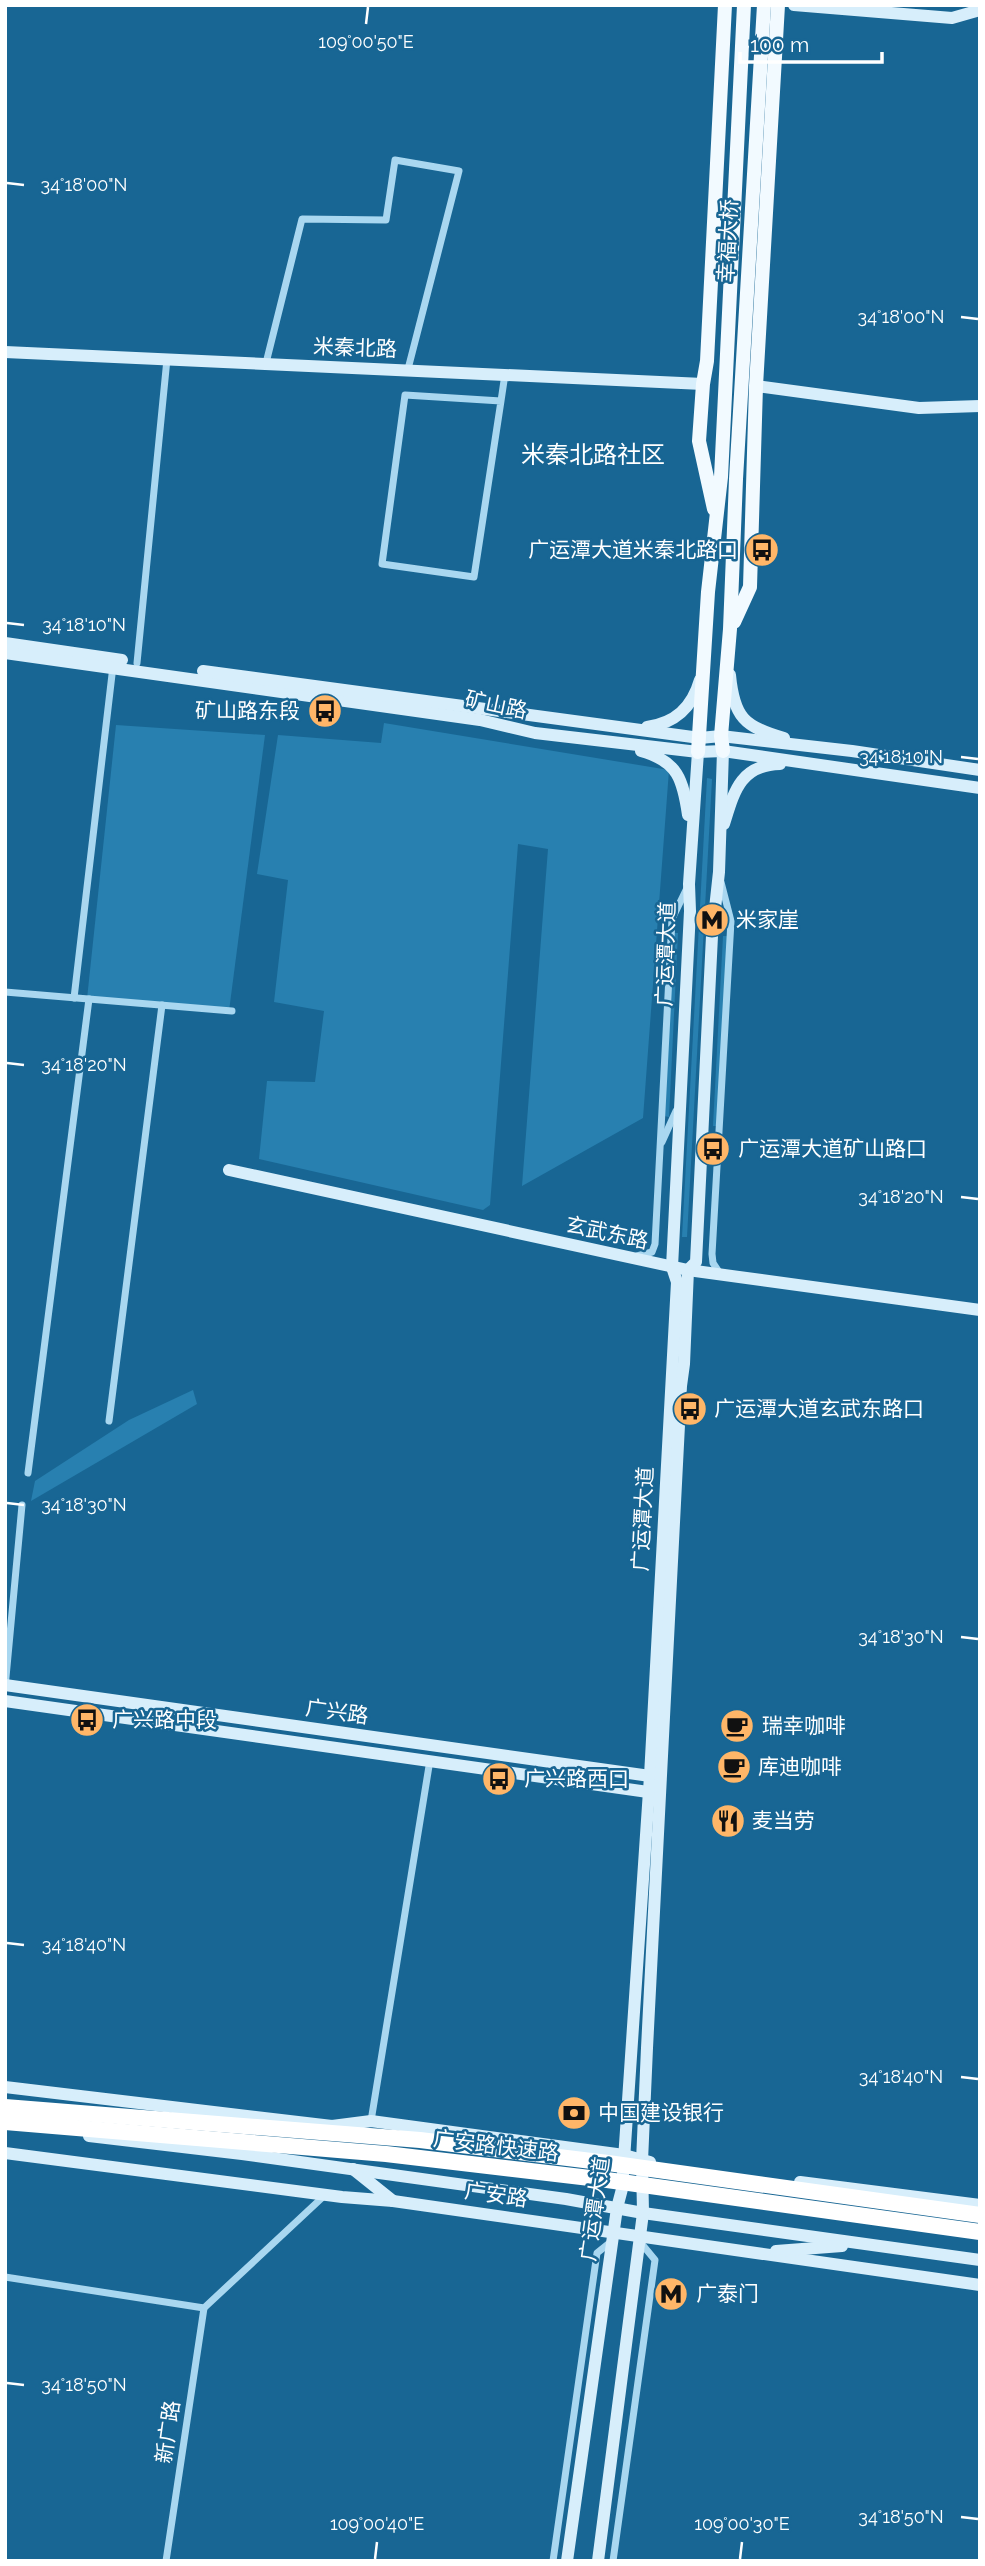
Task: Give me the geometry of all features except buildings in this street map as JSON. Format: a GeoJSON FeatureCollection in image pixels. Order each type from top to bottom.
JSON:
{"type":"FeatureCollection","features":[{"type":"Feature","properties":{"kind":"highway","name":"广安路快速路"},"geometry":{"type":"LineString","coordinates":[[5,2109],[420,2140],[608,2163],[980,2215]]}},
{"type":"Feature","properties":{"kind":"highway","name":"广安路快速路"},"geometry":{"type":"LineString","coordinates":[[5,2124],[386,2154],[607,2180],[980,2232]]}},
{"type":"Feature","properties":{"kind":"main road"},"geometry":{"type":"LineString","coordinates":[[717,518],[699,441],[707,361],[725,5]]}},
{"type":"Feature","properties":{"kind":"main road","name":"幸福大桥"},"geometry":{"type":"LineString","coordinates":[[728,478],[744,5]]}},
{"type":"Feature","properties":{"kind":"main road","name":"幸福大桥"},"geometry":{"type":"LineString","coordinates":[[728,478],[764,5]]}},
{"type":"Feature","properties":{"kind":"main road"},"geometry":{"type":"LineString","coordinates":[[730,629],[750,587],[756,386],[778,5]]}},
{"type":"Feature","properties":{"kind":"main road"},"geometry":{"type":"LineString","coordinates":[[793,5],[952,18],[980,10]]}},
{"type":"Feature","properties":{"kind":"main road","name":"米秦北路"},"geometry":{"type":"LineString","coordinates":[[5,352],[703,384]]}},
{"type":"Feature","properties":{"kind":"main road"},"geometry":{"type":"LineString","coordinates":[[756,386],[919,408],[980,406]]}},
{"type":"Feature","properties":{"kind":"main road","name":"广运潭大道"},"geometry":{"type":"LineString","coordinates":[[655,1781],[677,1282],[672,1267],[690,911],[691,840],[708,592],[717,518],[728,478]]}},
{"type":"Feature","properties":{"kind":"main road","name":"广运潭大道"},"geometry":{"type":"LineString","coordinates":[[567,2561],[617,2208],[622,2189],[654,1795],[688,1270],[696,1262],[730,629],[728,478]]}},
{"type":"Feature","properties":{"kind":"main road","name":"矿山路"},"geometry":{"type":"LineString","coordinates":[[5,643],[113,663],[480,720],[536,733],[611,743],[818,748],[980,770]]}},
{"type":"Feature","properties":{"kind":"main road","name":"矿山路"},"geometry":{"type":"LineString","coordinates":[[5,653],[137,663],[627,729],[699,745]]}},
{"type":"Feature","properties":{"kind":"main road"},"geometry":{"type":"LineString","coordinates":[[728,656],[734,704],[745,722],[765,733],[818,748]]}},
{"type":"Feature","properties":{"kind":"main road"},"geometry":{"type":"LineString","coordinates":[[627,729],[655,726],[677,717],[693,698],[704,667]]}},
{"type":"Feature","properties":{"kind":"main road"},"geometry":{"type":"LineString","coordinates":[[611,743],[657,756],[672,766],[682,784],[691,840]]}},
{"type":"Feature","properties":{"kind":"main road","name":"矿山路"},"geometry":{"type":"LineString","coordinates":[[722,744],[808,765],[980,788]]}},
{"type":"Feature","properties":{"kind":"main road"},"geometry":{"type":"LineString","coordinates":[[720,838],[734,792],[745,776],[768,765],[808,765]]}},
{"type":"Feature","properties":{"kind":"main road","name":"玄武东路"},"geometry":{"type":"LineString","coordinates":[[229,1170],[688,1270],[980,1310]]}},
{"type":"Feature","properties":{"kind":"main road","name":"广兴路"},"geometry":{"type":"LineString","coordinates":[[6,1686],[655,1781]]}},
{"type":"Feature","properties":{"kind":"main road","name":"广兴路"},"geometry":{"type":"LineString","coordinates":[[5,1701],[430,1760],[654,1795]]}},
{"type":"Feature","properties":{"kind":"main road","name":"广运潭大道"},"geometry":{"type":"LineString","coordinates":[[598,2561],[641,2240],[645,2191],[642,2161],[654,1795]]}},
{"type":"Feature","properties":{"kind":"main road"},"geometry":{"type":"LineString","coordinates":[[5,2087],[332,2126],[371,2121],[624,2155],[642,2161],[980,2205]]}},
{"type":"Feature","properties":{"kind":"main road"},"geometry":{"type":"LineString","coordinates":[[5,2109],[622,2189],[980,2232]]}},
{"type":"Feature","properties":{"kind":"main road"},"geometry":{"type":"LineString","coordinates":[[5,2124],[353,2169],[980,2260]]}},
{"type":"Feature","properties":{"kind":"main road","name":"广安路"},"geometry":{"type":"LineString","coordinates":[[5,2153],[325,2195],[393,2201],[613,2236],[980,2285]]}},
{"type":"Feature","properties":{"kind":"main road"},"geometry":{"type":"LineString","coordinates":[[353,2169],[393,2201]]}},
{"type":"Feature","properties":{"kind":"main road"},"geometry":{"type":"LineString","coordinates":[[751,2253],[865,2244]]}},
{"type":"Feature","properties":{"kind":"street"},"geometry":{"type":"LineString","coordinates":[[266,363],[302,219],[386,220],[395,160],[459,171],[408,369]]}},
{"type":"Feature","properties":{"kind":"street"},"geometry":{"type":"LineString","coordinates":[[137,663],[167,359]]}},
{"type":"Feature","properties":{"kind":"street"},"geometry":{"type":"LineString","coordinates":[[501,401],[405,396],[382,564],[474,577],[506,374]]}},
{"type":"Feature","properties":{"kind":"street"},"geometry":{"type":"LineString","coordinates":[[74,998],[113,663]]}},
{"type":"Feature","properties":{"kind":"street"},"geometry":{"type":"LineString","coordinates":[[719,872],[731,921],[712,1254],[718,1271],[730,1276]]}},
{"type":"Feature","properties":{"kind":"street"},"geometry":{"type":"LineString","coordinates":[[622,1255],[643,1256],[654,1248],[672,919],[689,884]]}},
{"type":"Feature","properties":{"kind":"street"},"geometry":{"type":"LineString","coordinates":[[5,992],[232,1011]]}},
{"type":"Feature","properties":{"kind":"street"},"geometry":{"type":"LineString","coordinates":[[28,1473],[89,999]]}},
{"type":"Feature","properties":{"kind":"street"},"geometry":{"type":"LineString","coordinates":[[109,1421],[162,1005]]}},
{"type":"Feature","properties":{"kind":"street"},"geometry":{"type":"LineString","coordinates":[[660,1147],[680,1104]]}},
{"type":"Feature","properties":{"kind":"street"},"geometry":{"type":"LineString","coordinates":[[6,1686],[22,1505]]}},
{"type":"Feature","properties":{"kind":"street"},"geometry":{"type":"LineString","coordinates":[[371,2121],[430,1760]]}},
{"type":"Feature","properties":{"kind":"street"},"geometry":{"type":"LineString","coordinates":[[5,2277],[204,2308],[325,2195]]}},
{"type":"Feature","properties":{"kind":"street"},"geometry":{"type":"LineString","coordinates":[[553,2561],[597,2253],[613,2236]]}},
{"type":"Feature","properties":{"kind":"street"},"geometry":{"type":"LineString","coordinates":[[613,2561],[655,2260],[641,2240]]}},
{"type":"Feature","properties":{"kind":"street","name":"新广路"},"geometry":{"type":"LineString","coordinates":[[166,2561],[204,2308]]}},
{"type":"Feature","properties":{"kind":"street"},"geometry":{"type":"LineString","coordinates":[[622,2377],[636,2400]]}},
{"type":"Feature","properties":{"kind":"street"},"geometry":{"type":"LineString","coordinates":[[562,2501],[571,2532]]}},
{"type":"Feature","properties":{"kind":"shaded area"},"geometry":{"type":"Polygon","coordinates":[[[384,723],[669,770],[643,1118],[522,1186],[548,849],[518,844],[490,1205],[483,1210],[259,1159],[267,1081],[315,1082],[324,1011],[274,1002],[288,880],[257,874],[278,735],[381,743],[384,723]]]}},
{"type":"Feature","properties":{"kind":"shaded area"},"geometry":{"type":"Polygon","coordinates":[[[116,725],[265,735],[229,1011],[87,999],[116,725]]]}},
{"type":"Feature","properties":{"kind":"shaded area"},"geometry":{"type":"Polygon","coordinates":[[[707,778],[712,779],[687,1237],[682,1237],[707,778]]]}},
{"type":"Feature","properties":{"kind":"shaded area"},"geometry":{"type":"Polygon","coordinates":[[[674,933],[678,933],[669,1117],[664,1116],[674,933]]]}},
{"type":"Feature","properties":{"kind":"shaded area"},"geometry":{"type":"Polygon","coordinates":[[[723,936],[728,936],[717,1126],[713,1126],[723,936]]]}},
{"type":"Feature","properties":{"kind":"shaded area"},"geometry":{"type":"Polygon","coordinates":[[[193,1390],[197,1404],[31,1501],[35,1481],[129,1420],[193,1390]]]}},
{"type":"Feature","properties":{"kind":"place","name":"广运潭大道米秦北路口"},"geometry":{"type":"Point","coordinates":[762,550]}},
{"type":"Feature","properties":{"kind":"place","name":"矿山路东段"},"geometry":{"type":"Point","coordinates":[325,711]}},
{"type":"Feature","properties":{"kind":"place","name":"米家崖"},"geometry":{"type":"Point","coordinates":[712,920]}},
{"type":"Feature","properties":{"kind":"place","name":"广运潭大道矿山路口"},"geometry":{"type":"Point","coordinates":[713,1149]}},
{"type":"Feature","properties":{"kind":"place","name":"广运潭大道玄武东路口"},"geometry":{"type":"Point","coordinates":[690,1409]}},
{"type":"Feature","properties":{"kind":"place","name":"广兴路中段"},"geometry":{"type":"Point","coordinates":[87,1720]}},
{"type":"Feature","properties":{"kind":"place","name":"瑞幸咖啡"},"geometry":{"type":"Point","coordinates":[737,1726]}},
{"type":"Feature","properties":{"kind":"place","name":"库迪咖啡"},"geometry":{"type":"Point","coordinates":[734,1767]}},
{"type":"Feature","properties":{"kind":"place","name":"广兴路西口"},"geometry":{"type":"Point","coordinates":[499,1779]}},
{"type":"Feature","properties":{"kind":"place","name":"麦当劳"},"geometry":{"type":"Point","coordinates":[728,1821]}},
{"type":"Feature","properties":{"kind":"place","name":"中国建设银行"},"geometry":{"type":"Point","coordinates":[574,2113]}},
{"type":"Feature","properties":{"kind":"place","name":"广泰门"},"geometry":{"type":"Point","coordinates":[671,2294]}},
{"type":"Feature","properties":{"kind":"district","name":"米秦北路社区"},"geometry":{"type":"Point","coordinates":[593,455]}}]}
